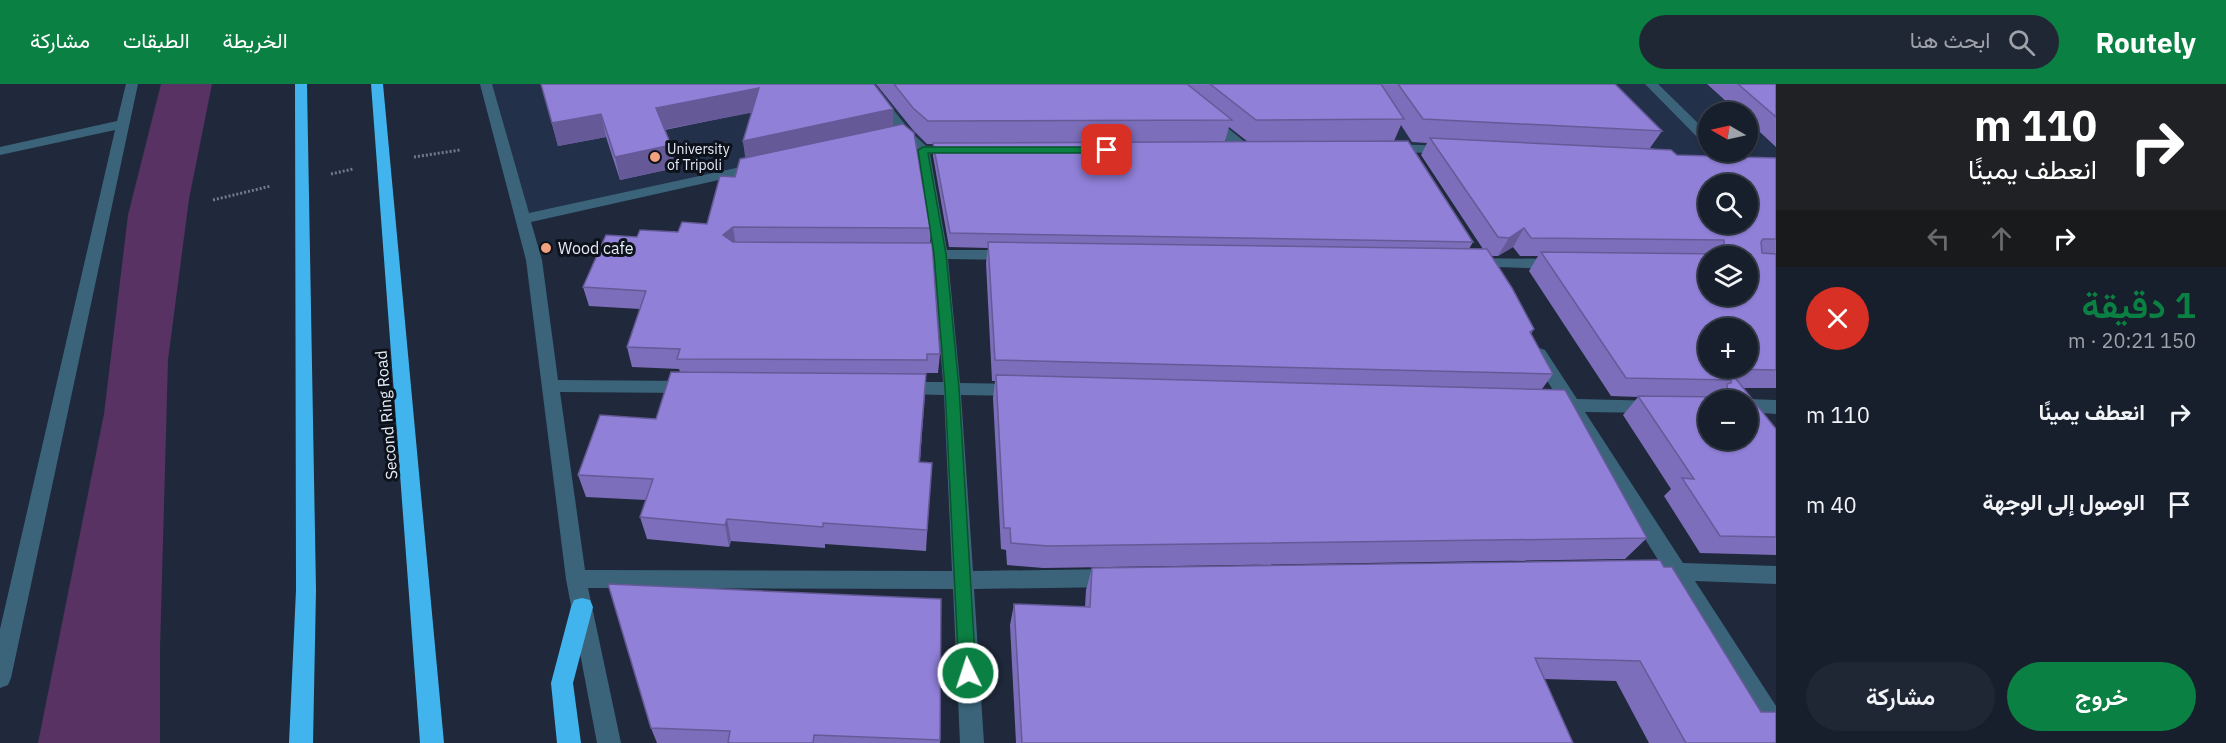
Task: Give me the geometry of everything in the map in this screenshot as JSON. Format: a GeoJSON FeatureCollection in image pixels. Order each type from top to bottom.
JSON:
{"type":"FeatureCollection","features":[{"type":"Feature","properties":{"kind":"highway"},"geometry":{"type":"LineString","coordinates":[[301,84],[306,590],[301,743]]}},
{"type":"Feature","properties":{"kind":"highway","name":"Second Ring Road"},"geometry":{"type":"LineString","coordinates":[[376,84],[432,743]]}},
{"type":"Feature","properties":{"kind":"highway"},"geometry":{"type":"LineString","coordinates":[[569,743],[562,683],[582,607]]}},
{"type":"Feature","properties":{"kind":"street"},"geometry":{"type":"LineString","coordinates":[[0,678],[132,84]]}},
{"type":"Feature","properties":{"kind":"street"},"geometry":{"type":"LineString","coordinates":[[486,84],[534,260],[576,579],[609,743]]}},
{"type":"Feature","properties":{"kind":"street"},"geometry":{"type":"LineString","coordinates":[[866,84],[900,136],[923,150],[970,150]]}},
{"type":"Feature","properties":{"kind":"street"},"geometry":{"type":"LineString","coordinates":[[1651,84],[1698,130]]}},
{"type":"Feature","properties":{"kind":"street"},"geometry":{"type":"LineString","coordinates":[[1200,114],[1252,150],[1222,150]]}},
{"type":"Feature","properties":{"kind":"street"},"geometry":{"type":"LineString","coordinates":[[0,151],[123,124]]}},
{"type":"Feature","properties":{"kind":"street"},"geometry":{"type":"LineString","coordinates":[[1373,149],[1405,143],[1466,151]]}},
{"type":"Feature","properties":{"kind":"street"},"geometry":{"type":"LineString","coordinates":[[1405,143],[1420,167]]}},
{"type":"Feature","properties":{"kind":"street"},"geometry":{"type":"LineString","coordinates":[[923,150],[940,254],[952,388],[972,743]]}},
{"type":"Feature","properties":{"kind":"street"},"geometry":{"type":"LineString","coordinates":[[1711,163],[1739,164],[1736,162]]}},
{"type":"Feature","properties":{"kind":"street"},"geometry":{"type":"LineString","coordinates":[[524,219],[778,163]]}},
{"type":"Feature","properties":{"kind":"street"},"geometry":{"type":"LineString","coordinates":[[1469,244],[1493,282]]}},
{"type":"Feature","properties":{"kind":"street"},"geometry":{"type":"LineString","coordinates":[[892,254],[1020,255]]}},
{"type":"Feature","properties":{"kind":"street"},"geometry":{"type":"LineString","coordinates":[[1457,263],[1577,264]]}},
{"type":"Feature","properties":{"kind":"street"},"geometry":{"type":"LineString","coordinates":[[1530,339],[1776,727]]}},
{"type":"Feature","properties":{"kind":"street"},"geometry":{"type":"LineString","coordinates":[[550,386],[704,387]]}},
{"type":"Feature","properties":{"kind":"street"},"geometry":{"type":"LineString","coordinates":[[881,388],[1036,390]]}},
{"type":"Feature","properties":{"kind":"street"},"geometry":{"type":"LineString","coordinates":[[1537,404],[1674,406]]}},
{"type":"Feature","properties":{"kind":"street"},"geometry":{"type":"LineString","coordinates":[[1758,406],[1776,407]]}},
{"type":"Feature","properties":{"kind":"street"},"geometry":{"type":"LineString","coordinates":[[1631,571],[1678,570],[1776,575]]}},
{"type":"Feature","properties":{"kind":"street"},"geometry":{"type":"LineString","coordinates":[[576,579],[1129,578]]}},
{"type":"Feature","properties":{"kind":"path"},"geometry":{"type":"LineString","coordinates":[[413,157],[460,150]]}},
{"type":"Feature","properties":{"kind":"path"},"geometry":{"type":"LineString","coordinates":[[331,174],[361,168]]}},
{"type":"Feature","properties":{"kind":"path"},"geometry":{"type":"LineString","coordinates":[[213,200],[278,185]]}},
{"type":"Feature","properties":{"kind":"shaded area"},"geometry":{"type":"Polygon","coordinates":[[[161,84],[212,84],[189,199],[168,360],[160,649],[160,743],[38,743],[104,414],[128,215],[161,84]]]}},
{"type":"Feature","properties":{"kind":"shaded area","name":"University of Tripoli"},"geometry":{"type":"Polygon","coordinates":[[[486,84],[1776,84],[1776,163],[1751,162],[1758,162],[1758,102],[1698,102],[1698,160],[1408,148],[923,150],[906,135],[524,219],[486,84]]]}},
{"type":"Feature","properties":{"kind":"building"},"geometry":{"type":"Polygon","coordinates":[[[541,84],[874,84],[893,109],[743,141],[759,88],[656,108],[671,145],[615,157],[601,114],[552,123],[541,84]]]}},
{"type":"Feature","properties":{"kind":"building"},"geometry":{"type":"Polygon","coordinates":[[[894,84],[1187,84],[1232,120],[928,121],[913,108],[894,84]]]}},
{"type":"Feature","properties":{"kind":"building"},"geometry":{"type":"Polygon","coordinates":[[[1210,84],[1381,84],[1404,119],[1256,120],[1210,84]]]}},
{"type":"Feature","properties":{"kind":"building"},"geometry":{"type":"Polygon","coordinates":[[[1398,84],[1615,84],[1662,131],[1423,119],[1398,84]]]}},
{"type":"Feature","properties":{"kind":"building"},"geometry":{"type":"Polygon","coordinates":[[[1738,84],[1776,84],[1776,117],[1738,84]]]}},
{"type":"Feature","properties":{"kind":"building"},"geometry":{"type":"Polygon","coordinates":[[[903,124],[914,133],[930,228],[733,227],[723,235],[733,242],[932,243],[940,354],[927,354],[927,360],[677,359],[680,349],[627,347],[646,291],[583,287],[606,235],[637,237],[640,230],[678,232],[682,222],[707,224],[720,176],[735,177],[740,159],[903,124]]]}},
{"type":"Feature","properties":{"kind":"building"},"geometry":{"type":"Polygon","coordinates":[[[1430,138],[1671,150],[1677,155],[1698,156],[1698,162],[1758,162],[1758,157],[1776,158],[1776,239],[1763,239],[1761,242],[1762,253],[1776,254],[1776,370],[1758,370],[1758,318],[1698,318],[1698,378],[1735,378],[1745,390],[1728,390],[1727,384],[1731,383],[1731,380],[1626,378],[1541,252],[1698,254],[1698,306],[1758,306],[1758,246],[1724,246],[1724,240],[1531,238],[1524,228],[1509,238],[1498,237],[1430,138]]]}},
{"type":"Feature","properties":{"kind":"building"},"geometry":{"type":"Polygon","coordinates":[[[1408,141],[1473,242],[950,233],[933,143],[1408,141]]]}},
{"type":"Feature","properties":{"kind":"building"},"geometry":{"type":"Polygon","coordinates":[[[988,242],[1487,249],[1534,329],[1530,332],[1553,374],[995,360],[988,242]]]}},
{"type":"Feature","properties":{"kind":"building"},"geometry":{"type":"Polygon","coordinates":[[[671,372],[926,374],[919,462],[932,463],[927,530],[823,523],[823,527],[727,519],[725,525],[640,517],[653,479],[578,475],[600,415],[656,419],[671,372]]]}},
{"type":"Feature","properties":{"kind":"building"},"geometry":{"type":"Polygon","coordinates":[[[996,375],[1565,390],[1647,538],[1048,546],[1011,543],[1010,528],[1004,528],[996,375]]]}},
{"type":"Feature","properties":{"kind":"building"},"geometry":{"type":"Polygon","coordinates":[[[1638,396],[1698,397],[1698,450],[1758,450],[1758,406],[1776,429],[1776,537],[1720,536],[1682,478],[1694,479],[1638,396]]]}},
{"type":"Feature","properties":{"kind":"building"},"geometry":{"type":"Polygon","coordinates":[[[1660,560],[1664,567],[1672,567],[1761,712],[1776,712],[1776,743],[1686,743],[1640,661],[1535,658],[1573,743],[1022,743],[1014,604],[1090,607],[1092,568],[1660,560]]]}},
{"type":"Feature","properties":{"kind":"building"},"geometry":{"type":"Polygon","coordinates":[[[608,584],[941,599],[940,740],[814,735],[813,743],[728,743],[730,731],[651,728],[608,584]]]}},
{"type":"Feature","properties":{"kind":"place","name":"University of Tripoli"},"geometry":{"type":"Point","coordinates":[655,157]}},
{"type":"Feature","properties":{"kind":"place","name":"Wood cafe"},"geometry":{"type":"Point","coordinates":[546,248]}},
{"type":"Feature","properties":{"kind":"route"},"geometry":{"type":"LineString","coordinates":[[968,673],[952,388],[940,254],[923,150],[1107,150]]}}]}
